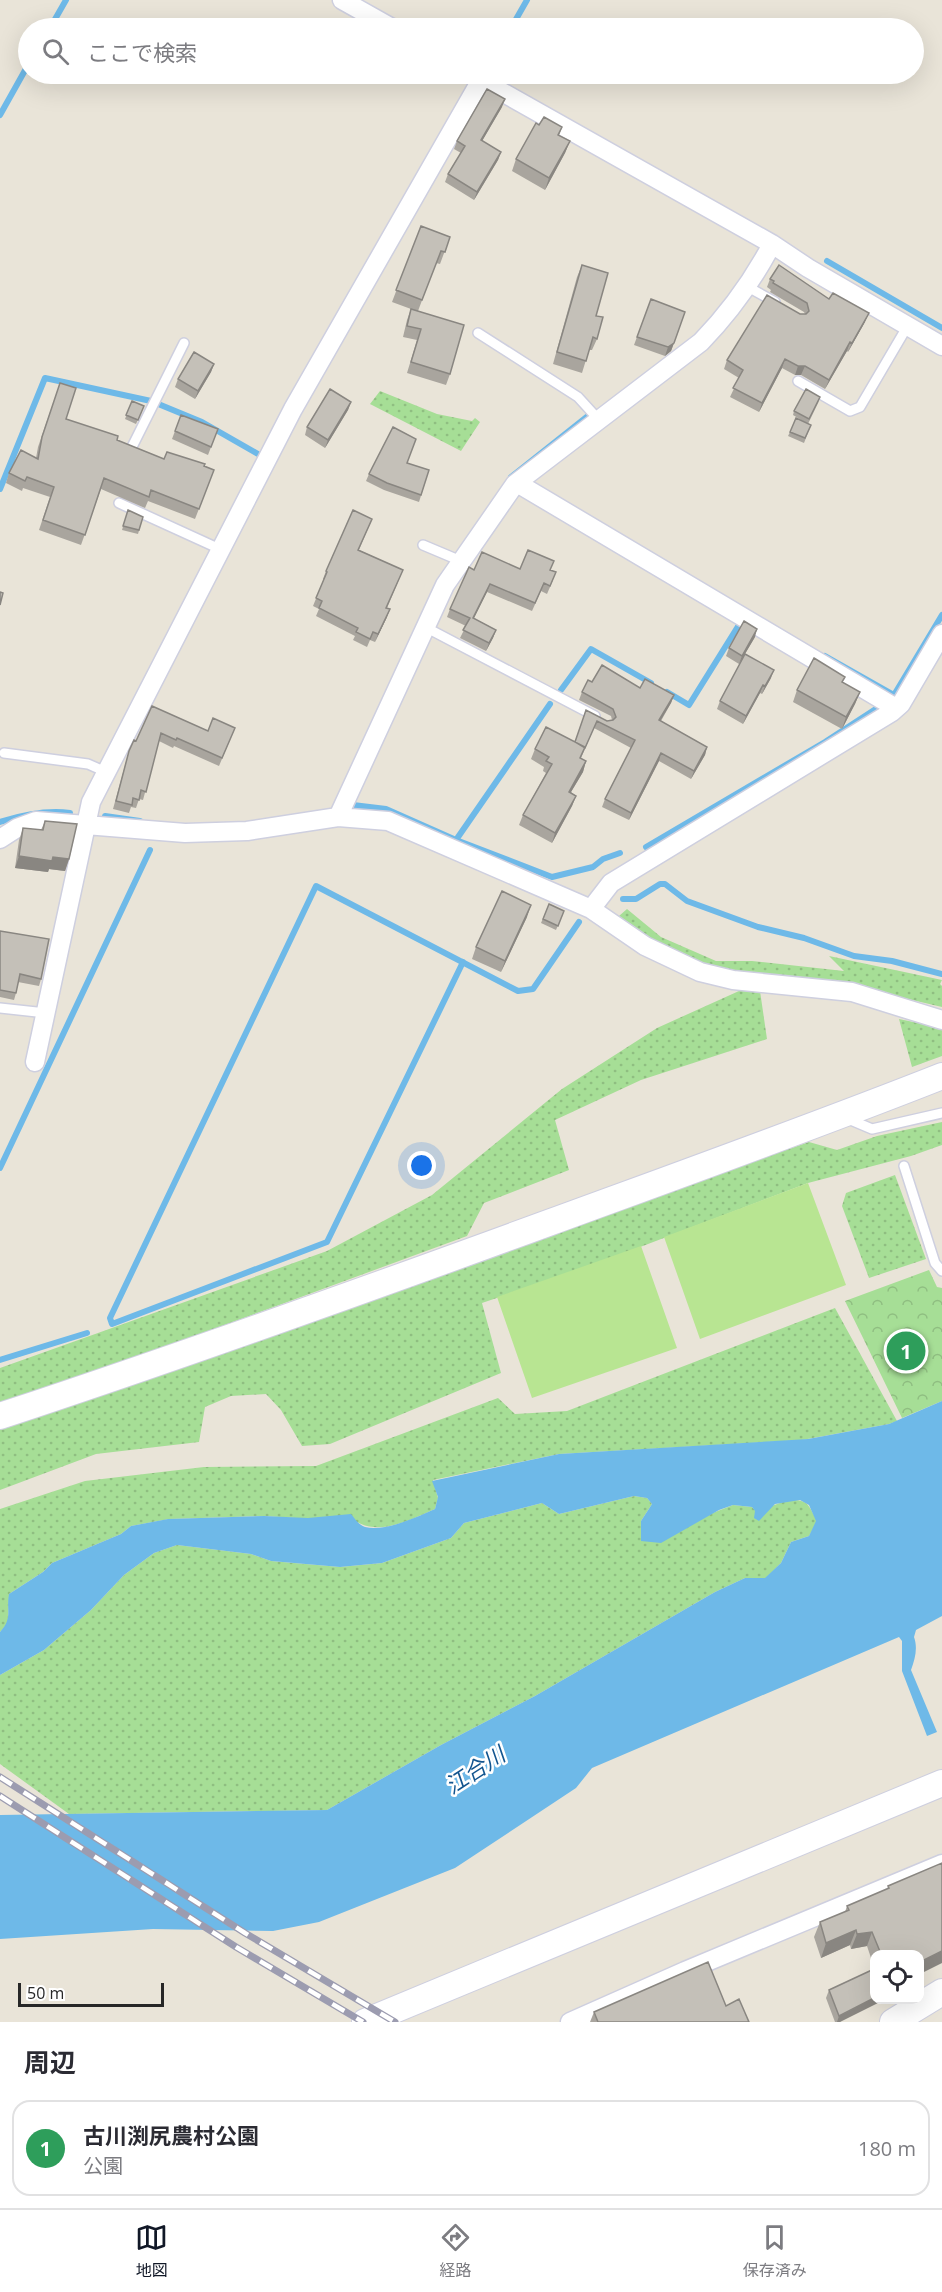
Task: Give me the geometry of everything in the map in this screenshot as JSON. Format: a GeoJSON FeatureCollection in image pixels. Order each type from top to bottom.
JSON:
{"type":"FeatureCollection","features":[{"type":"Feature","properties":{"kind":"street"},"geometry":{"type":"LineString","coordinates":[[342,0],[374,18]]}},
{"type":"Feature","properties":{"kind":"street"},"geometry":{"type":"LineString","coordinates":[[36,1062],[84,825],[91,802],[293,409],[472,84]]}},
{"type":"Feature","properties":{"kind":"street"},"geometry":{"type":"LineString","coordinates":[[488,84],[772,244],[942,346]]}},
{"type":"Feature","properties":{"kind":"street"},"geometry":{"type":"LineString","coordinates":[[338,817],[445,585],[517,483],[701,342],[727,316],[748,287],[772,244]]}},
{"type":"Feature","properties":{"kind":"street"},"geometry":{"type":"LineString","coordinates":[[517,483],[895,708]]}},
{"type":"Feature","properties":{"kind":"street"},"geometry":{"type":"LineString","coordinates":[[591,909],[611,882],[902,704],[942,634]]}},
{"type":"Feature","properties":{"kind":"street"},"geometry":{"type":"LineString","coordinates":[[0,839],[17,828],[36,821],[185,833],[247,831],[338,817],[388,821],[591,909],[645,946],[700,972],[733,980],[852,992],[942,1020]]}},
{"type":"Feature","properties":{"kind":"street"},"geometry":{"type":"LineString","coordinates":[[0,1416],[358,1293],[842,1116],[942,1076]]}},
{"type":"Feature","properties":{"kind":"street"},"geometry":{"type":"LineString","coordinates":[[365,2022],[942,1783]]}},
{"type":"Feature","properties":{"kind":"street"},"geometry":{"type":"LineString","coordinates":[[570,2022],[685,1971],[942,1864]]}},
{"type":"Feature","properties":{"kind":"street"},"geometry":{"type":"LineString","coordinates":[[893,2022],[942,1992]]}},
{"type":"Feature","properties":{"kind":"lane"},"geometry":{"type":"LineString","coordinates":[[748,287],[783,307]]}},
{"type":"Feature","properties":{"kind":"lane"},"geometry":{"type":"LineString","coordinates":[[798,381],[850,411],[860,407],[907,327]]}},
{"type":"Feature","properties":{"kind":"lane"},"geometry":{"type":"LineString","coordinates":[[478,333],[578,397],[599,420]]}},
{"type":"Feature","properties":{"kind":"lane"},"geometry":{"type":"LineString","coordinates":[[131,449],[184,343]]}},
{"type":"Feature","properties":{"kind":"lane"},"geometry":{"type":"LineString","coordinates":[[119,503],[222,550]]}},
{"type":"Feature","properties":{"kind":"lane"},"geometry":{"type":"LineString","coordinates":[[423,545],[461,561]]}},
{"type":"Feature","properties":{"kind":"lane"},"geometry":{"type":"LineString","coordinates":[[425,627],[607,722]]}},
{"type":"Feature","properties":{"kind":"lane"},"geometry":{"type":"LineString","coordinates":[[4,753],[88,764],[106,772]]}},
{"type":"Feature","properties":{"kind":"lane"},"geometry":{"type":"LineString","coordinates":[[0,1008],[46,1013]]}},
{"type":"Feature","properties":{"kind":"lane"},"geometry":{"type":"LineString","coordinates":[[842,1116],[873,1129],[942,1113]]}},
{"type":"Feature","properties":{"kind":"lane"},"geometry":{"type":"LineString","coordinates":[[904,1166],[935,1263],[942,1271]]}},
{"type":"Feature","properties":{"kind":"green space"},"geometry":{"type":"Polygon","coordinates":[[[380,391],[437,414],[472,421],[475,418],[480,422],[461,451],[370,404],[380,391]]]}},
{"type":"Feature","properties":{"kind":"green space"},"geometry":{"type":"Polygon","coordinates":[[[627,909],[661,937],[716,961],[752,961],[844,971],[829,956],[942,980],[940,984],[942,986],[942,1007],[857,987],[720,971],[657,943],[619,916],[627,909]]]}},
{"type":"Feature","properties":{"kind":"green space"},"geometry":{"type":"Polygon","coordinates":[[[739,991],[760,991],[767,1039],[641,1080],[555,1120],[569,1170],[484,1203],[467,1236],[0,1406],[0,1368],[327,1251],[432,1195],[562,1089],[657,1028],[739,991]]]}},
{"type":"Feature","properties":{"kind":"green space"},"geometry":{"type":"Polygon","coordinates":[[[899,1019],[942,1028],[942,1056],[912,1067],[899,1019]]]}},
{"type":"Feature","properties":{"kind":"green space"},"geometry":{"type":"Polygon","coordinates":[[[942,1122],[942,1145],[911,1156],[808,1183],[593,1265],[482,1303],[501,1373],[330,1444],[302,1446],[281,1410],[266,1394],[231,1396],[205,1407],[199,1442],[96,1454],[0,1490],[0,1430],[262,1340],[577,1222],[809,1142],[837,1150],[877,1136],[942,1122]]]}},
{"type":"Feature","properties":{"kind":"green space"},"geometry":{"type":"Polygon","coordinates":[[[895,1175],[926,1259],[869,1278],[842,1206],[846,1193],[895,1175]]]}},
{"type":"Feature","properties":{"kind":"green space"},"geometry":{"type":"Polygon","coordinates":[[[808,1183],[846,1285],[700,1339],[664,1237],[808,1183]]]}},
{"type":"Feature","properties":{"kind":"green space"},"geometry":{"type":"Polygon","coordinates":[[[641,1246],[677,1348],[532,1398],[497,1297],[641,1246]]]}},
{"type":"Feature","properties":{"kind":"green space"},"geometry":{"type":"Polygon","coordinates":[[[929,1270],[937,1287],[942,1288],[942,1401],[902,1418],[845,1301],[929,1270]]]}},
{"type":"Feature","properties":{"kind":"green space"},"geometry":{"type":"Polygon","coordinates":[[[835,1308],[897,1421],[802,1440],[559,1454],[433,1480],[438,1498],[435,1509],[386,1527],[366,1526],[357,1522],[264,1516],[169,1519],[131,1526],[121,1534],[52,1563],[43,1572],[9,1594],[8,1623],[0,1632],[0,1509],[85,1481],[204,1467],[316,1466],[498,1398],[515,1414],[567,1411],[835,1308]]]}},
{"type":"Feature","properties":{"kind":"green space"},"geometry":{"type":"Polygon","coordinates":[[[634,1496],[647,1498],[652,1504],[641,1521],[641,1541],[733,1505],[752,1507],[755,1515],[781,1503],[801,1501],[807,1504],[817,1521],[809,1536],[791,1542],[781,1563],[765,1579],[745,1578],[715,1592],[535,1696],[441,1745],[327,1810],[69,1814],[0,1764],[0,1675],[44,1650],[91,1610],[124,1575],[154,1553],[177,1545],[251,1554],[271,1561],[340,1567],[382,1563],[451,1538],[464,1523],[542,1503],[559,1514],[634,1496]]]}},
{"type":"Feature","properties":{"kind":"water","name":"江合川"},"geometry":{"type":"Polygon","coordinates":[[[942,1401],[942,1616],[916,1630],[914,1637],[916,1654],[911,1670],[937,1732],[927,1736],[902,1671],[902,1641],[899,1637],[592,1768],[576,1788],[455,1868],[319,1922],[273,1931],[153,1929],[0,1939],[0,1815],[327,1810],[441,1745],[535,1696],[715,1592],[745,1578],[765,1578],[781,1563],[791,1542],[809,1536],[816,1521],[809,1505],[800,1500],[775,1504],[759,1521],[754,1518],[755,1511],[752,1507],[733,1505],[719,1510],[661,1543],[641,1541],[641,1521],[652,1504],[647,1498],[634,1496],[559,1514],[542,1503],[464,1523],[451,1538],[382,1563],[340,1567],[271,1561],[251,1554],[177,1545],[154,1553],[124,1575],[91,1610],[44,1650],[0,1675],[0,1632],[8,1618],[9,1594],[43,1572],[52,1563],[121,1534],[131,1526],[168,1519],[264,1516],[308,1518],[351,1514],[365,1527],[382,1527],[401,1523],[435,1509],[438,1497],[432,1481],[559,1454],[808,1439],[889,1424],[942,1401]]]}},
{"type":"Feature","properties":{"kind":"building"},"geometry":{"type":"Polygon","coordinates":[[[487,89],[505,99],[481,140],[501,152],[477,192],[448,174],[465,146],[457,141],[487,89]]]}},
{"type":"Feature","properties":{"kind":"building"},"geometry":{"type":"Polygon","coordinates":[[[544,117],[562,127],[558,135],[570,141],[549,178],[516,159],[536,123],[539,125],[544,117]]]}},
{"type":"Feature","properties":{"kind":"building"},"geometry":{"type":"Polygon","coordinates":[[[421,226],[450,237],[445,252],[441,251],[422,300],[396,290],[421,226]]]}},
{"type":"Feature","properties":{"kind":"building"},"geometry":{"type":"Polygon","coordinates":[[[582,265],[608,273],[596,316],[603,317],[597,339],[593,337],[586,361],[557,352],[582,265]]]}},
{"type":"Feature","properties":{"kind":"building"},"geometry":{"type":"Polygon","coordinates":[[[779,265],[829,299],[833,293],[869,313],[829,380],[805,366],[798,366],[785,359],[762,403],[733,388],[743,370],[727,360],[767,295],[800,314],[806,314],[809,311],[807,303],[770,279],[779,265]]]}},
{"type":"Feature","properties":{"kind":"building"},"geometry":{"type":"Polygon","coordinates":[[[651,299],[685,312],[674,343],[668,347],[637,337],[651,299]]]}},
{"type":"Feature","properties":{"kind":"building"},"geometry":{"type":"Polygon","coordinates":[[[411,309],[464,325],[450,374],[411,362],[421,329],[407,326],[411,309]]]}},
{"type":"Feature","properties":{"kind":"building"},"geometry":{"type":"Polygon","coordinates":[[[194,352],[214,364],[198,391],[178,379],[194,352]]]}},
{"type":"Feature","properties":{"kind":"building"},"geometry":{"type":"Polygon","coordinates":[[[60,383],[76,388],[66,419],[118,436],[117,440],[164,459],[167,452],[205,464],[204,466],[214,470],[199,509],[151,490],[149,497],[104,478],[85,535],[43,520],[54,487],[27,477],[25,481],[9,473],[21,450],[38,459],[42,437],[60,383]]]}},
{"type":"Feature","properties":{"kind":"building"},"geometry":{"type":"Polygon","coordinates":[[[330,389],[351,402],[328,440],[307,427],[330,389]]]}},
{"type":"Feature","properties":{"kind":"building"},"geometry":{"type":"Polygon","coordinates":[[[806,389],[820,397],[809,419],[794,411],[806,389]]]}},
{"type":"Feature","properties":{"kind":"building"},"geometry":{"type":"Polygon","coordinates":[[[132,401],[144,406],[138,420],[126,415],[132,401]]]}},
{"type":"Feature","properties":{"kind":"building"},"geometry":{"type":"Polygon","coordinates":[[[181,415],[218,429],[211,447],[175,431],[181,415]]]}},
{"type":"Feature","properties":{"kind":"building"},"geometry":{"type":"Polygon","coordinates":[[[796,418],[811,425],[805,438],[790,432],[796,418]]]}},
{"type":"Feature","properties":{"kind":"building"},"geometry":{"type":"Polygon","coordinates":[[[393,427],[416,439],[407,463],[429,470],[421,495],[369,474],[393,427]]]}},
{"type":"Feature","properties":{"kind":"building"},"geometry":{"type":"Polygon","coordinates":[[[128,510],[143,517],[139,530],[123,526],[128,510]]]}},
{"type":"Feature","properties":{"kind":"building"},"geometry":{"type":"Polygon","coordinates":[[[353,510],[372,519],[358,550],[403,570],[386,608],[390,609],[378,634],[373,632],[370,639],[356,632],[358,628],[319,608],[322,601],[316,598],[353,510]]]}},
{"type":"Feature","properties":{"kind":"building"},"geometry":{"type":"Polygon","coordinates":[[[528,550],[554,561],[550,570],[556,572],[550,586],[544,583],[535,603],[490,584],[473,618],[496,630],[489,643],[463,630],[470,618],[450,609],[469,567],[474,570],[482,552],[520,569],[528,550]]]}},
{"type":"Feature","properties":{"kind":"building"},"geometry":{"type":"Polygon","coordinates":[[[744,621],[757,629],[742,656],[729,648],[744,621]]]}},
{"type":"Feature","properties":{"kind":"building"},"geometry":{"type":"Polygon","coordinates":[[[745,654],[774,670],[746,716],[720,701],[745,654]]]}},
{"type":"Feature","properties":{"kind":"building"},"geometry":{"type":"Polygon","coordinates":[[[814,658],[845,677],[842,682],[860,692],[846,717],[797,690],[814,658]]]}},
{"type":"Feature","properties":{"kind":"building"},"geometry":{"type":"Polygon","coordinates":[[[602,665],[640,688],[645,679],[674,695],[659,720],[707,747],[694,771],[661,753],[631,813],[605,799],[635,740],[597,721],[585,748],[575,742],[586,710],[607,721],[616,717],[613,709],[582,692],[588,680],[592,682],[602,665]]]}},
{"type":"Feature","properties":{"kind":"building"},"geometry":{"type":"Polygon","coordinates":[[[152,706],[208,731],[213,718],[235,728],[222,758],[161,733],[146,792],[141,790],[139,800],[133,798],[132,805],[116,801],[129,751],[152,706]]]}},
{"type":"Feature","properties":{"kind":"building"},"geometry":{"type":"Polygon","coordinates":[[[546,727],[585,747],[580,758],[586,761],[569,792],[576,796],[555,833],[523,815],[552,764],[546,761],[549,757],[535,749],[546,727]]]}},
{"type":"Feature","properties":{"kind":"building"},"geometry":{"type":"Polygon","coordinates":[[[45,821],[77,824],[69,859],[53,857],[52,861],[19,856],[23,828],[43,830],[45,821]]]}},
{"type":"Feature","properties":{"kind":"building"},"geometry":{"type":"Polygon","coordinates":[[[502,891],[531,905],[505,961],[476,947],[502,891]]]}},
{"type":"Feature","properties":{"kind":"building"},"geometry":{"type":"Polygon","coordinates":[[[549,904],[564,911],[558,926],[543,919],[549,904]]]}},
{"type":"Feature","properties":{"kind":"building"},"geometry":{"type":"Polygon","coordinates":[[[0,931],[49,939],[41,979],[20,974],[16,993],[0,990],[0,931]]]}},
{"type":"Feature","properties":{"kind":"building"},"geometry":{"type":"Polygon","coordinates":[[[942,1863],[942,1951],[924,1960],[924,1950],[879,1950],[872,1932],[857,1934],[856,1930],[826,1943],[820,1922],[849,1910],[847,1906],[889,1888],[888,1886],[942,1863]]]}},
{"type":"Feature","properties":{"kind":"building"},"geometry":{"type":"Polygon","coordinates":[[[708,1962],[726,2006],[739,1999],[749,2022],[598,2022],[594,2012],[708,1962]]]}},
{"type":"Feature","properties":{"kind":"building"},"geometry":{"type":"Polygon","coordinates":[[[870,1971],[870,2000],[839,2016],[829,1990],[870,1971]]]}},
{"type":"Feature","properties":{"kind":"waterway"},"geometry":{"type":"LineString","coordinates":[[56,18],[66,0]]}},
{"type":"Feature","properties":{"kind":"waterway"},"geometry":{"type":"LineString","coordinates":[[517,18],[527,0]]}},
{"type":"Feature","properties":{"kind":"waterway"},"geometry":{"type":"LineString","coordinates":[[0,115],[18,83]]}},
{"type":"Feature","properties":{"kind":"waterway"},"geometry":{"type":"LineString","coordinates":[[827,261],[942,328]]}},
{"type":"Feature","properties":{"kind":"waterway"},"geometry":{"type":"LineString","coordinates":[[0,489],[45,378],[151,401],[202,422],[258,454]]}},
{"type":"Feature","properties":{"kind":"waterway"},"geometry":{"type":"LineString","coordinates":[[511,477],[589,415]]}},
{"type":"Feature","properties":{"kind":"waterway"},"geometry":{"type":"LineString","coordinates":[[825,656],[894,695],[942,615]]}},
{"type":"Feature","properties":{"kind":"waterway"},"geometry":{"type":"LineString","coordinates":[[667,692],[689,705],[742,620]]}},
{"type":"Feature","properties":{"kind":"waterway"},"geometry":{"type":"LineString","coordinates":[[561,690],[591,649],[651,683]]}},
{"type":"Feature","properties":{"kind":"waterway"},"geometry":{"type":"LineString","coordinates":[[646,847],[825,742],[885,703]]}},
{"type":"Feature","properties":{"kind":"waterway"},"geometry":{"type":"LineString","coordinates":[[456,840],[550,704]]}},
{"type":"Feature","properties":{"kind":"waterway"},"geometry":{"type":"LineString","coordinates":[[353,805],[386,809],[456,840],[552,877],[593,867],[603,859],[620,853]]}},
{"type":"Feature","properties":{"kind":"waterway"},"geometry":{"type":"LineString","coordinates":[[0,822],[35,814],[70,813]]}},
{"type":"Feature","properties":{"kind":"waterway"},"geometry":{"type":"LineString","coordinates":[[105,816],[140,821]]}},
{"type":"Feature","properties":{"kind":"waterway"},"geometry":{"type":"LineString","coordinates":[[0,1168],[150,850]]}},
{"type":"Feature","properties":{"kind":"waterway"},"geometry":{"type":"LineString","coordinates":[[623,899],[636,899],[660,884],[665,884],[687,901],[758,927],[804,938],[854,956],[892,961],[942,974]]}},
{"type":"Feature","properties":{"kind":"waterway"},"geometry":{"type":"LineString","coordinates":[[463,962],[327,1242],[112,1324],[110,1318],[316,886],[518,991],[533,989],[579,922]]}},
{"type":"Feature","properties":{"kind":"waterway"},"geometry":{"type":"LineString","coordinates":[[0,1360],[87,1333]]}},
{"type":"Feature","properties":{"kind":"railway"},"geometry":{"type":"LineString","coordinates":[[0,1777],[245,1933],[395,2022]]}},
{"type":"Feature","properties":{"kind":"railway"},"geometry":{"type":"LineString","coordinates":[[0,1796],[236,1947],[363,2022]]}},
{"type":"Feature","properties":{"kind":"place","name":"古川渕尻農村公園"},"geometry":{"type":"Point","coordinates":[906,1351]}}]}
